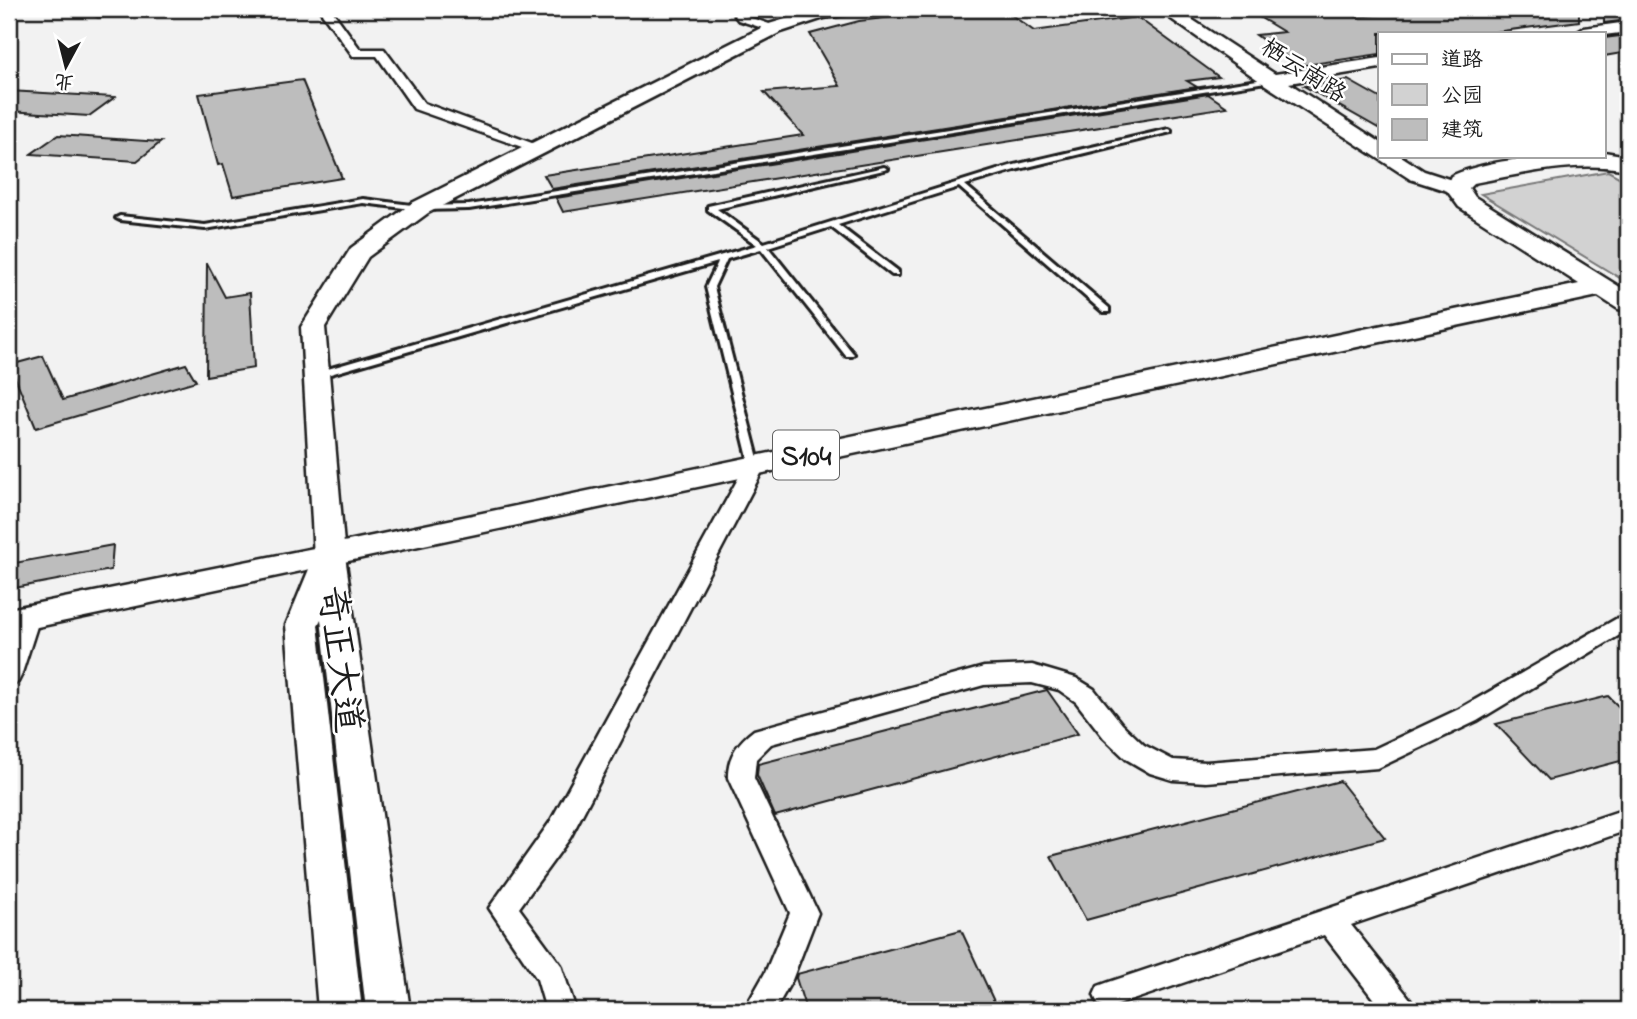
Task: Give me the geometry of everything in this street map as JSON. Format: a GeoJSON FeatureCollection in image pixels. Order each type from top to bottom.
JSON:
{"type":"FeatureCollection","features":[{"type":"Feature","properties":{"kind":"main road"},"geometry":{"type":"LineString","coordinates":[[1457,188],[1459,181],[1468,177],[1579,158],[1628,163]]}},
{"type":"Feature","properties":{"kind":"main road","name":"S104"},"geometry":{"type":"LineString","coordinates":[[1457,188],[1467,202],[1616,295]]}},
{"type":"Feature","properties":{"kind":"main road","name":"S104"},"geometry":{"type":"LineString","coordinates":[[18,619],[755,466],[1616,295]]}},
{"type":"Feature","properties":{"kind":"street"},"geometry":{"type":"LineString","coordinates":[[98,13],[151,9]]}},
{"type":"Feature","properties":{"kind":"street"},"geometry":{"type":"LineString","coordinates":[[325,9],[357,52],[380,52],[419,106],[541,149]]}},
{"type":"Feature","properties":{"kind":"street"},"geometry":{"type":"LineString","coordinates":[[736,9],[742,18],[775,28]]}},
{"type":"Feature","properties":{"kind":"street"},"geometry":{"type":"LineString","coordinates":[[329,556],[313,327],[359,254],[420,208],[775,28],[822,13],[858,9]]}},
{"type":"Feature","properties":{"kind":"street","name":"栖云南路"},"geometry":{"type":"LineString","coordinates":[[1165,9],[1378,150]]}},
{"type":"Feature","properties":{"kind":"street"},"geometry":{"type":"LineString","coordinates":[[1591,32],[1628,27]]}},
{"type":"Feature","properties":{"kind":"street"},"geometry":{"type":"LineString","coordinates":[[1270,80],[1378,63]]}},
{"type":"Feature","properties":{"kind":"street"},"geometry":{"type":"LineString","coordinates":[[1391,158],[1417,175],[1457,188]]}},
{"type":"Feature","properties":{"kind":"street"},"geometry":{"type":"LineString","coordinates":[[561,1010],[550,974],[503,908],[560,830],[755,466]]}},
{"type":"Feature","properties":{"kind":"street","name":"奇正大道"},"geometry":{"type":"LineString","coordinates":[[329,556],[302,625],[341,1010]]}},
{"type":"Feature","properties":{"kind":"street","name":"奇正大道"},"geometry":{"type":"LineString","coordinates":[[329,556],[388,1010]]}},
{"type":"Feature","properties":{"kind":"street"},"geometry":{"type":"LineString","coordinates":[[9,676],[18,619]]}},
{"type":"Feature","properties":{"kind":"street"},"geometry":{"type":"LineString","coordinates":[[759,1010],[777,980],[804,913],[741,778],[741,761],[746,752],[763,737],[984,677],[1016,673],[1048,677],[1080,691],[1129,749],[1151,763],[1179,772],[1378,758],[1468,715],[1628,620]]}},
{"type":"Feature","properties":{"kind":"street"},"geometry":{"type":"LineString","coordinates":[[1109,995],[1628,819]]}},
{"type":"Feature","properties":{"kind":"street"},"geometry":{"type":"LineString","coordinates":[[1330,921],[1400,1010]]}},
{"type":"Feature","properties":{"kind":"lane"},"geometry":{"type":"LineString","coordinates":[[120,218],[205,227],[363,201],[420,208],[469,207],[1270,80]]}},
{"type":"Feature","properties":{"kind":"lane"},"geometry":{"type":"LineString","coordinates":[[317,375],[763,246],[1013,168],[1169,131]]}},
{"type":"Feature","properties":{"kind":"lane"},"geometry":{"type":"LineString","coordinates":[[849,354],[763,246],[711,208],[884,169]]}},
{"type":"Feature","properties":{"kind":"lane"},"geometry":{"type":"LineString","coordinates":[[959,184],[1106,310]]}},
{"type":"Feature","properties":{"kind":"lane"},"geometry":{"type":"LineString","coordinates":[[831,224],[895,273]]}},
{"type":"Feature","properties":{"kind":"lane"},"geometry":{"type":"LineString","coordinates":[[724,257],[710,287],[755,466]]}},
{"type":"Feature","properties":{"kind":"green space"},"geometry":{"type":"Polygon","coordinates":[[[1608,171],[1628,182],[1628,283],[1481,194],[1608,171]]]}},
{"type":"Feature","properties":{"kind":"building"},"geometry":{"type":"Polygon","coordinates":[[[959,9],[1003,9],[1034,31],[1137,17],[1219,77],[1187,81],[1197,87],[552,189],[544,175],[803,135],[764,92],[840,86],[810,34],[859,21],[959,9]]]}},
{"type":"Feature","properties":{"kind":"building"},"geometry":{"type":"Polygon","coordinates":[[[1246,9],[1342,9],[1357,17],[1431,9],[1579,9],[1579,21],[1495,32],[1378,32],[1378,54],[1299,66],[1256,35],[1284,32],[1246,9]]]}},
{"type":"Feature","properties":{"kind":"building"},"geometry":{"type":"Polygon","coordinates":[[[1604,9],[1628,9],[1628,20],[1604,23],[1604,9]]]}},
{"type":"Feature","properties":{"kind":"building"},"geometry":{"type":"Polygon","coordinates":[[[1628,35],[1628,52],[1606,56],[1606,38],[1628,35]]]}},
{"type":"Feature","properties":{"kind":"building"},"geometry":{"type":"Polygon","coordinates":[[[302,80],[342,178],[233,196],[223,164],[218,165],[199,94],[302,80]]]}},
{"type":"Feature","properties":{"kind":"building"},"geometry":{"type":"Polygon","coordinates":[[[1348,80],[1378,97],[1378,128],[1304,86],[1348,80]]]}},
{"type":"Feature","properties":{"kind":"building"},"geometry":{"type":"Polygon","coordinates":[[[9,91],[115,97],[89,116],[9,111],[9,91]]]}},
{"type":"Feature","properties":{"kind":"building"},"geometry":{"type":"Polygon","coordinates":[[[1208,94],[1227,107],[563,212],[556,198],[1208,94]]]}},
{"type":"Feature","properties":{"kind":"building"},"geometry":{"type":"Polygon","coordinates":[[[58,135],[161,142],[137,161],[31,154],[58,135]]]}},
{"type":"Feature","properties":{"kind":"building"},"geometry":{"type":"Polygon","coordinates":[[[207,263],[225,297],[250,293],[254,368],[206,376],[207,263]]]}},
{"type":"Feature","properties":{"kind":"building"},"geometry":{"type":"Polygon","coordinates":[[[43,356],[63,400],[186,364],[196,381],[36,428],[10,365],[43,356]]]}},
{"type":"Feature","properties":{"kind":"building"},"geometry":{"type":"Polygon","coordinates":[[[113,545],[111,570],[9,589],[9,564],[113,545]]]}},
{"type":"Feature","properties":{"kind":"building"},"geometry":{"type":"Polygon","coordinates":[[[1047,690],[1078,734],[775,816],[757,775],[758,764],[1047,690]]]}},
{"type":"Feature","properties":{"kind":"building"},"geometry":{"type":"Polygon","coordinates":[[[1608,696],[1628,716],[1628,759],[1549,780],[1496,724],[1608,696]]]}},
{"type":"Feature","properties":{"kind":"building"},"geometry":{"type":"Polygon","coordinates":[[[1340,781],[1385,838],[1086,920],[1051,856],[1340,781]]]}},
{"type":"Feature","properties":{"kind":"building"},"geometry":{"type":"Polygon","coordinates":[[[961,930],[998,1010],[806,1010],[797,974],[961,930]]]}}]}
